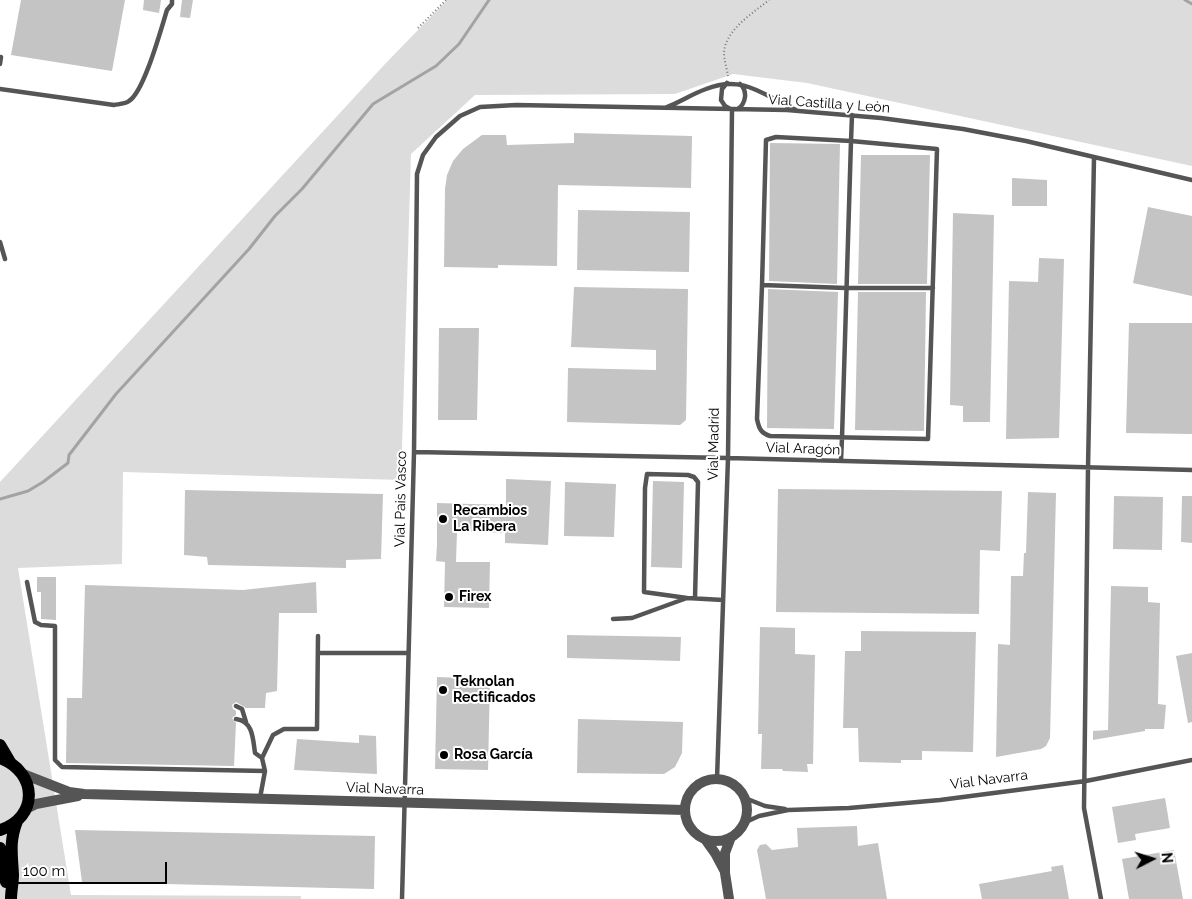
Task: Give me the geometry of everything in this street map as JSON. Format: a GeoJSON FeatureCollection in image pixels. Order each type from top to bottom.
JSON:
{"type":"FeatureCollection","features":[{"type":"Feature","properties":{"kind":"main road"},"geometry":{"type":"LineString","coordinates":[[0,744],[5,760],[23,774],[29,791],[26,809],[17,821],[8,828],[0,830]]}},
{"type":"Feature","properties":{"kind":"main road"},"geometry":{"type":"LineString","coordinates":[[9,899],[13,877],[10,853],[12,835],[17,821]]}},
{"type":"Feature","properties":{"kind":"main road"},"geometry":{"type":"LineString","coordinates":[[0,848],[9,899]]}},
{"type":"Feature","properties":{"kind":"main road"},"geometry":{"type":"LineString","coordinates":[[0,894],[2,899]]}},
{"type":"Feature","properties":{"kind":"street","name":"Vial Navarra"},"geometry":{"type":"LineString","coordinates":[[23,774],[69,792],[84,794],[685,810]]}},
{"type":"Feature","properties":{"kind":"street"},"geometry":{"type":"LineString","coordinates":[[717,779],[728,781],[738,788],[745,798],[748,809],[746,822],[740,830],[722,841],[705,839],[692,830],[687,820],[685,810],[688,798],[694,788],[705,781],[717,779]]}},
{"type":"Feature","properties":{"kind":"street","name":"Vial Navarra"},"geometry":{"type":"LineString","coordinates":[[26,809],[36,804],[84,794]]}},
{"type":"Feature","properties":{"kind":"street"},"geometry":{"type":"LineString","coordinates":[[729,899],[725,874],[726,853],[731,837]]}},
{"type":"Feature","properties":{"kind":"street"},"geometry":{"type":"LineString","coordinates":[[705,839],[715,853],[725,874]]}},
{"type":"Feature","properties":{"kind":"lane"},"geometry":{"type":"LineString","coordinates":[[0,89],[114,105],[129,101],[135,96],[144,77],[172,0]]}},
{"type":"Feature","properties":{"kind":"lane"},"geometry":{"type":"LineString","coordinates":[[0,64],[1,57]]}},
{"type":"Feature","properties":{"kind":"lane"},"geometry":{"type":"LineString","coordinates":[[728,82],[722,89],[721,100],[725,106],[734,110],[742,106],[745,100],[743,88],[739,84]]}},
{"type":"Feature","properties":{"kind":"lane"},"geometry":{"type":"LineString","coordinates":[[661,108],[705,89],[728,82],[753,88],[800,111]]}},
{"type":"Feature","properties":{"kind":"lane","name":"Vial Castilla y Leòn"},"geometry":{"type":"LineString","coordinates":[[460,116],[480,108],[516,105],[800,111],[852,115],[963,129],[1026,141],[1192,180]]}},
{"type":"Feature","properties":{"kind":"lane","name":"Vial Madrid"},"geometry":{"type":"LineString","coordinates":[[717,779],[728,458],[734,110]]}},
{"type":"Feature","properties":{"kind":"lane"},"geometry":{"type":"LineString","coordinates":[[841,461],[852,115]]}},
{"type":"Feature","properties":{"kind":"lane","name":"Vial Pais Vasco"},"geometry":{"type":"LineString","coordinates":[[402,899],[414,452],[416,174],[423,155],[436,137],[460,116]]}},
{"type":"Feature","properties":{"kind":"lane"},"geometry":{"type":"LineString","coordinates":[[776,137],[850,141],[937,149],[928,439],[770,436],[764,433],[758,427],[757,419],[762,285],[766,140],[776,137]]}},
{"type":"Feature","properties":{"kind":"lane"},"geometry":{"type":"LineString","coordinates":[[1094,158],[1088,468],[1086,781],[1084,808],[1101,899]]}},
{"type":"Feature","properties":{"kind":"lane"},"geometry":{"type":"LineString","coordinates":[[0,242],[5,259]]}},
{"type":"Feature","properties":{"kind":"lane"},"geometry":{"type":"LineString","coordinates":[[762,285],[846,288],[933,288]]}},
{"type":"Feature","properties":{"kind":"lane","name":"Vial Aragón"},"geometry":{"type":"LineString","coordinates":[[414,452],[1192,470]]}},
{"type":"Feature","properties":{"kind":"lane"},"geometry":{"type":"LineString","coordinates":[[695,598],[698,482],[694,477],[688,475],[647,474],[645,488],[644,592],[687,598],[723,600]]}},
{"type":"Feature","properties":{"kind":"lane"},"geometry":{"type":"LineString","coordinates":[[27,582],[35,622],[41,625],[55,626],[55,760],[62,767],[265,771]]}},
{"type":"Feature","properties":{"kind":"lane"},"geometry":{"type":"LineString","coordinates":[[613,619],[632,618],[687,598]]}},
{"type":"Feature","properties":{"kind":"lane"},"geometry":{"type":"LineString","coordinates":[[262,758],[273,735],[284,729],[318,729],[318,636]]}},
{"type":"Feature","properties":{"kind":"lane"},"geometry":{"type":"LineString","coordinates":[[318,653],[408,653]]}},
{"type":"Feature","properties":{"kind":"lane"},"geometry":{"type":"LineString","coordinates":[[236,706],[242,710],[251,731],[255,752],[262,758],[265,771],[260,800]]}},
{"type":"Feature","properties":{"kind":"lane"},"geometry":{"type":"LineString","coordinates":[[236,719],[246,723]]}},
{"type":"Feature","properties":{"kind":"lane","name":"Vial Navarra"},"geometry":{"type":"LineString","coordinates":[[746,822],[759,816],[788,810],[849,808],[940,800],[1086,781],[1192,760]]}},
{"type":"Feature","properties":{"kind":"lane","name":"Vial Navarra"},"geometry":{"type":"LineString","coordinates":[[745,798],[765,806],[788,810]]}},
{"type":"Feature","properties":{"kind":"path"},"geometry":{"type":"LineString","coordinates":[[418,28],[446,0]]}},
{"type":"Feature","properties":{"kind":"path"},"geometry":{"type":"LineString","coordinates":[[728,82],[724,52],[729,38],[769,0]]}},
{"type":"Feature","properties":{"kind":"shaded area"},"geometry":{"type":"Polygon","coordinates":[[[447,0],[1192,0],[1192,166],[807,83],[733,74],[675,94],[475,95],[411,154],[401,480],[123,472],[122,564],[18,568],[71,895],[301,896],[301,899],[0,899],[0,482],[385,64],[447,0]]]}},
{"type":"Feature","properties":{"kind":"building"},"geometry":{"type":"Polygon","coordinates":[[[21,0],[125,0],[112,71],[11,55],[21,0]]]}},
{"type":"Feature","properties":{"kind":"building"},"geometry":{"type":"Polygon","coordinates":[[[144,0],[161,0],[159,13],[143,10],[144,0]]]}},
{"type":"Feature","properties":{"kind":"building"},"geometry":{"type":"Polygon","coordinates":[[[182,0],[193,0],[190,18],[180,17],[182,0]]]}},
{"type":"Feature","properties":{"kind":"building"},"geometry":{"type":"Polygon","coordinates":[[[574,133],[692,136],[691,188],[558,185],[557,266],[498,265],[498,268],[444,267],[445,189],[447,175],[453,161],[463,149],[482,135],[506,135],[507,145],[574,143],[574,133]]]}},
{"type":"Feature","properties":{"kind":"building"},"geometry":{"type":"Polygon","coordinates":[[[770,143],[840,144],[837,284],[769,281],[770,143]]]}},
{"type":"Feature","properties":{"kind":"building"},"geometry":{"type":"Polygon","coordinates":[[[861,155],[930,155],[927,284],[858,284],[861,155]]]}},
{"type":"Feature","properties":{"kind":"building"},"geometry":{"type":"Polygon","coordinates":[[[1012,178],[1047,180],[1047,206],[1012,206],[1012,178]]]}},
{"type":"Feature","properties":{"kind":"building"},"geometry":{"type":"Polygon","coordinates":[[[1148,207],[1192,216],[1192,296],[1133,283],[1148,207]]]}},
{"type":"Feature","properties":{"kind":"building"},"geometry":{"type":"Polygon","coordinates":[[[578,210],[690,212],[689,272],[577,270],[578,210]]]}},
{"type":"Feature","properties":{"kind":"building"},"geometry":{"type":"Polygon","coordinates":[[[953,213],[994,215],[990,422],[963,422],[963,406],[950,405],[953,213]]]}},
{"type":"Feature","properties":{"kind":"building"},"geometry":{"type":"Polygon","coordinates":[[[1039,258],[1064,259],[1059,438],[1006,439],[1009,281],[1038,282],[1039,258]]]}},
{"type":"Feature","properties":{"kind":"building"},"geometry":{"type":"Polygon","coordinates":[[[574,287],[688,289],[686,420],[680,425],[567,422],[568,368],[656,370],[656,350],[571,347],[574,287]]]}},
{"type":"Feature","properties":{"kind":"building"},"geometry":{"type":"Polygon","coordinates":[[[768,289],[838,292],[834,429],[767,428],[768,289]]]}},
{"type":"Feature","properties":{"kind":"building"},"geometry":{"type":"Polygon","coordinates":[[[858,292],[926,292],[924,431],[855,430],[858,292]]]}},
{"type":"Feature","properties":{"kind":"building"},"geometry":{"type":"Polygon","coordinates":[[[1129,323],[1192,323],[1192,434],[1126,433],[1129,323]]]}},
{"type":"Feature","properties":{"kind":"building"},"geometry":{"type":"Polygon","coordinates":[[[439,328],[479,328],[477,420],[438,420],[439,328]]]}},
{"type":"Feature","properties":{"kind":"building"},"geometry":{"type":"Polygon","coordinates":[[[506,479],[551,481],[548,545],[505,543],[505,533],[457,531],[456,562],[490,562],[489,608],[444,607],[445,562],[436,561],[437,503],[506,505],[506,479]]]}},
{"type":"Feature","properties":{"kind":"building"},"geometry":{"type":"Polygon","coordinates":[[[653,481],[684,482],[682,568],[651,567],[653,481]]]}},
{"type":"Feature","properties":{"kind":"building"},"geometry":{"type":"Polygon","coordinates":[[[565,482],[616,484],[614,537],[564,536],[565,482]]]}},
{"type":"Feature","properties":{"kind":"building"},"geometry":{"type":"Polygon","coordinates":[[[778,489],[1002,491],[1000,551],[980,550],[979,614],[776,612],[778,489]]]}},
{"type":"Feature","properties":{"kind":"building"},"geometry":{"type":"Polygon","coordinates":[[[185,490],[383,494],[381,559],[346,560],[346,568],[208,565],[207,557],[184,555],[185,490]]]}},
{"type":"Feature","properties":{"kind":"building"},"geometry":{"type":"Polygon","coordinates":[[[1028,492],[1056,493],[1050,738],[1046,746],[1041,749],[996,757],[998,644],[1010,645],[1011,576],[1023,576],[1024,553],[1026,553],[1028,492]]]}},
{"type":"Feature","properties":{"kind":"building"},"geometry":{"type":"Polygon","coordinates":[[[1114,496],[1163,497],[1162,550],[1113,549],[1114,496]]]}},
{"type":"Feature","properties":{"kind":"building"},"geometry":{"type":"Polygon","coordinates":[[[1182,496],[1192,496],[1192,543],[1181,542],[1182,496]]]}},
{"type":"Feature","properties":{"kind":"building"},"geometry":{"type":"Polygon","coordinates":[[[37,577],[56,577],[56,620],[41,619],[41,592],[37,592],[37,577]]]}},
{"type":"Feature","properties":{"kind":"building"},"geometry":{"type":"Polygon","coordinates":[[[316,582],[317,613],[279,613],[277,691],[266,693],[265,708],[246,708],[236,702],[232,705],[236,711],[236,715],[232,718],[236,723],[234,766],[66,763],[67,698],[82,698],[85,585],[243,590],[316,582]]]}},
{"type":"Feature","properties":{"kind":"building"},"geometry":{"type":"Polygon","coordinates":[[[1111,586],[1148,587],[1148,602],[1160,603],[1158,704],[1166,705],[1164,729],[1145,729],[1145,731],[1093,740],[1093,731],[1108,730],[1111,586]]]}},
{"type":"Feature","properties":{"kind":"building"},"geometry":{"type":"Polygon","coordinates":[[[760,627],[795,628],[795,654],[815,655],[813,764],[807,764],[808,772],[761,769],[762,734],[758,734],[760,627]]]}},
{"type":"Feature","properties":{"kind":"building"},"geometry":{"type":"Polygon","coordinates":[[[861,631],[976,632],[973,752],[922,751],[922,760],[901,760],[901,763],[859,762],[858,728],[843,728],[845,651],[861,651],[861,631]]]}},
{"type":"Feature","properties":{"kind":"building"},"geometry":{"type":"Polygon","coordinates":[[[567,635],[681,637],[680,661],[567,658],[567,635]]]}},
{"type":"Feature","properties":{"kind":"building"},"geometry":{"type":"Polygon","coordinates":[[[1192,653],[1192,722],[1188,723],[1176,656],[1192,653]]]}},
{"type":"Feature","properties":{"kind":"building"},"geometry":{"type":"Polygon","coordinates":[[[437,677],[490,679],[488,770],[435,769],[437,677]]]}},
{"type":"Feature","properties":{"kind":"building"},"geometry":{"type":"Polygon","coordinates":[[[578,719],[683,722],[682,753],[675,767],[664,774],[577,773],[578,719]]]}},
{"type":"Feature","properties":{"kind":"building"},"geometry":{"type":"Polygon","coordinates":[[[359,735],[376,736],[377,774],[294,770],[297,739],[359,743],[359,735]]]}},
{"type":"Feature","properties":{"kind":"building"},"geometry":{"type":"Polygon","coordinates":[[[1165,798],[1170,828],[1135,834],[1136,840],[1118,843],[1112,807],[1165,798]]]}},
{"type":"Feature","properties":{"kind":"building"},"geometry":{"type":"Polygon","coordinates":[[[857,826],[858,846],[878,843],[887,899],[766,899],[757,850],[760,845],[766,844],[772,850],[798,847],[797,828],[857,826]]]}},
{"type":"Feature","properties":{"kind":"building"},"geometry":{"type":"Polygon","coordinates":[[[75,830],[375,836],[374,889],[82,882],[75,830]]]}},
{"type":"Feature","properties":{"kind":"building"},"geometry":{"type":"Polygon","coordinates":[[[1174,850],[1183,899],[1129,899],[1122,859],[1174,850]]]}},
{"type":"Feature","properties":{"kind":"building"},"geometry":{"type":"Polygon","coordinates":[[[1063,865],[1069,899],[982,899],[979,884],[1052,871],[1051,867],[1063,865]]]}},
{"type":"Feature","properties":{"kind":"waterway"},"geometry":{"type":"LineString","coordinates":[[0,499],[28,491],[68,463],[69,455],[116,394],[249,249],[275,216],[302,189],[373,104],[436,66],[459,44],[489,0]]}},
{"type":"Feature","properties":{"kind":"waterway"},"geometry":{"type":"LineString","coordinates":[[1185,0],[1192,4]]}},
{"type":"Feature","properties":{"kind":"place","name":"Recambios La Ribera"},"geometry":{"type":"Point","coordinates":[443,519]}},
{"type":"Feature","properties":{"kind":"place","name":"Firex"},"geometry":{"type":"Point","coordinates":[449,597]}},
{"type":"Feature","properties":{"kind":"place","name":"Teknolan Rectificados"},"geometry":{"type":"Point","coordinates":[443,690]}},
{"type":"Feature","properties":{"kind":"place","name":"Rosa García"},"geometry":{"type":"Point","coordinates":[444,755]}}]}
